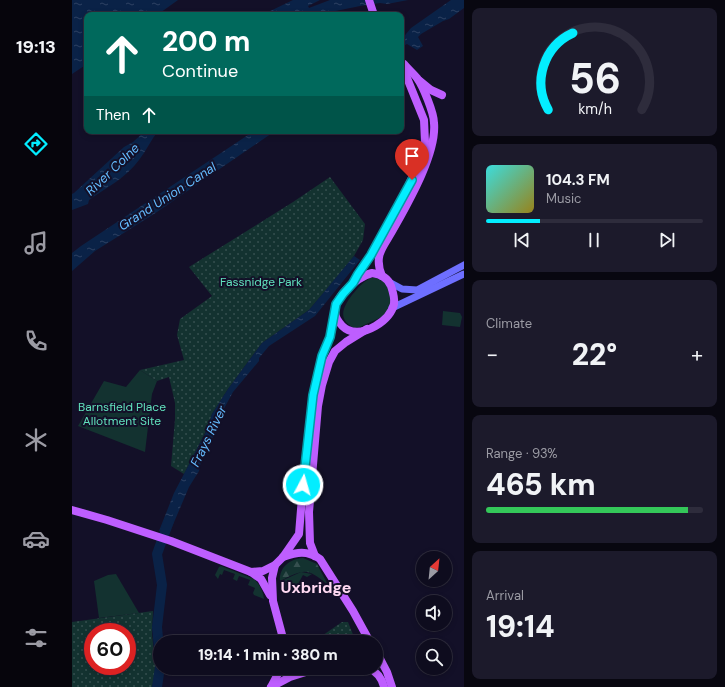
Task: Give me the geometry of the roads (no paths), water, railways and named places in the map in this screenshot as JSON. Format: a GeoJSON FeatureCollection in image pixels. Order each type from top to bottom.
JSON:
{"type":"FeatureCollection","features":[{"type":"Feature","properties":{"kind":"main road"},"geometry":{"type":"LineString","coordinates":[[404,65],[431,90],[442,95]]}},
{"type":"Feature","properties":{"kind":"main road"},"geometry":{"type":"LineString","coordinates":[[251,572],[263,571],[275,565],[298,537],[300,531],[303,485],[313,395],[322,356],[330,337],[336,304],[353,283],[371,255],[402,198],[422,156],[425,142],[424,120],[404,70]]}},
{"type":"Feature","properties":{"kind":"main road"},"geometry":{"type":"LineString","coordinates":[[382,276],[378,267],[378,256],[399,220],[431,150],[435,124],[432,111],[418,79]]}},
{"type":"Feature","properties":{"kind":"main road"},"geometry":{"type":"LineString","coordinates":[[353,283],[372,273],[382,276],[389,282],[402,289],[417,290],[464,265]]}},
{"type":"Feature","properties":{"kind":"main road"},"geometry":{"type":"LineString","coordinates":[[392,308],[464,274]]}},
{"type":"Feature","properties":{"kind":"main road"},"geometry":{"type":"LineString","coordinates":[[335,314],[338,321],[345,328],[355,332],[373,327],[387,317],[392,308],[394,299],[389,282]]}},
{"type":"Feature","properties":{"kind":"main road"},"geometry":{"type":"LineString","coordinates":[[315,556],[310,543],[309,512],[318,406],[322,385],[329,362],[335,351],[367,329]]}},
{"type":"Feature","properties":{"kind":"main road"},"geometry":{"type":"LineString","coordinates":[[72,510],[168,540],[251,572],[263,582],[273,601]]}},
{"type":"Feature","properties":{"kind":"main road"},"geometry":{"type":"LineString","coordinates":[[283,557],[300,552],[308,553],[320,559],[354,613],[365,635]]}},
{"type":"Feature","properties":{"kind":"main road"},"geometry":{"type":"LineString","coordinates":[[275,565],[272,582],[273,601],[282,635]]}},
{"type":"Feature","properties":{"kind":"main road"},"geometry":{"type":"LineString","coordinates":[[383,665],[392,687]]}},
{"type":"Feature","properties":{"kind":"main road"},"geometry":{"type":"LineString","coordinates":[[271,687],[277,675]]}},
{"type":"Feature","properties":{"kind":"main road"},"geometry":{"type":"LineString","coordinates":[[271,687],[295,675]]}},
{"type":"Feature","properties":{"kind":"main road"},"geometry":{"type":"LineString","coordinates":[[378,675],[383,681],[384,687]]}},
{"type":"Feature","properties":{"kind":"water"},"geometry":{"type":"Polygon","coordinates":[[[72,0],[178,0],[161,12],[84,12],[84,66],[72,74],[72,0]]]}},
{"type":"Feature","properties":{"kind":"water"},"geometry":{"type":"Polygon","coordinates":[[[293,0],[320,0],[308,6],[309,8],[330,0],[408,0],[387,4],[380,3],[360,6],[331,12],[268,12],[293,0]]]}},
{"type":"Feature","properties":{"kind":"water"},"geometry":{"type":"Polygon","coordinates":[[[451,0],[464,0],[464,8],[449,19],[443,21],[418,37],[423,46],[417,50],[407,44],[404,46],[404,36],[411,28],[451,0]]]}},
{"type":"Feature","properties":{"kind":"water","name":"River Colne"},"geometry":{"type":"Polygon","coordinates":[[[142,134],[156,134],[142,157],[129,172],[89,200],[88,204],[72,210],[72,194],[124,147],[133,142],[142,134]]]}},
{"type":"Feature","properties":{"kind":"water","name":"Grand Union Canal"},"geometry":{"type":"Polygon","coordinates":[[[249,134],[271,134],[154,214],[95,251],[72,271],[72,253],[249,134]]]}},
{"type":"Feature","properties":{"kind":"water"},"geometry":{"type":"Polygon","coordinates":[[[354,256],[360,260],[315,316],[269,346],[259,358],[259,361],[233,392],[221,414],[218,427],[201,461],[199,471],[189,487],[169,534],[159,531],[174,493],[207,430],[212,414],[228,389],[262,343],[309,310],[354,256]]]}},
{"type":"Feature","properties":{"kind":"waterway","name":"Frays River"},"geometry":{"type":"LineString","coordinates":[[158,635],[157,627],[162,585],[157,554],[169,521]]}},
{"type":"Feature","properties":{"kind":"waterway","name":"Frays River"},"geometry":{"type":"LineString","coordinates":[[157,687],[159,675]]}},
{"type":"Feature","properties":{"kind":"district","name":"Uxbridge"},"geometry":{"type":"Point","coordinates":[316,587]}},
{"type":"Feature","properties":{"kind":"park label","name":"Fassnidge Park"},"geometry":{"type":"Point","coordinates":[261,282]}},
{"type":"Feature","properties":{"kind":"park label","name":"Barnsfield Place Allotment Site"},"geometry":{"type":"Point","coordinates":[122,414]}}]}
